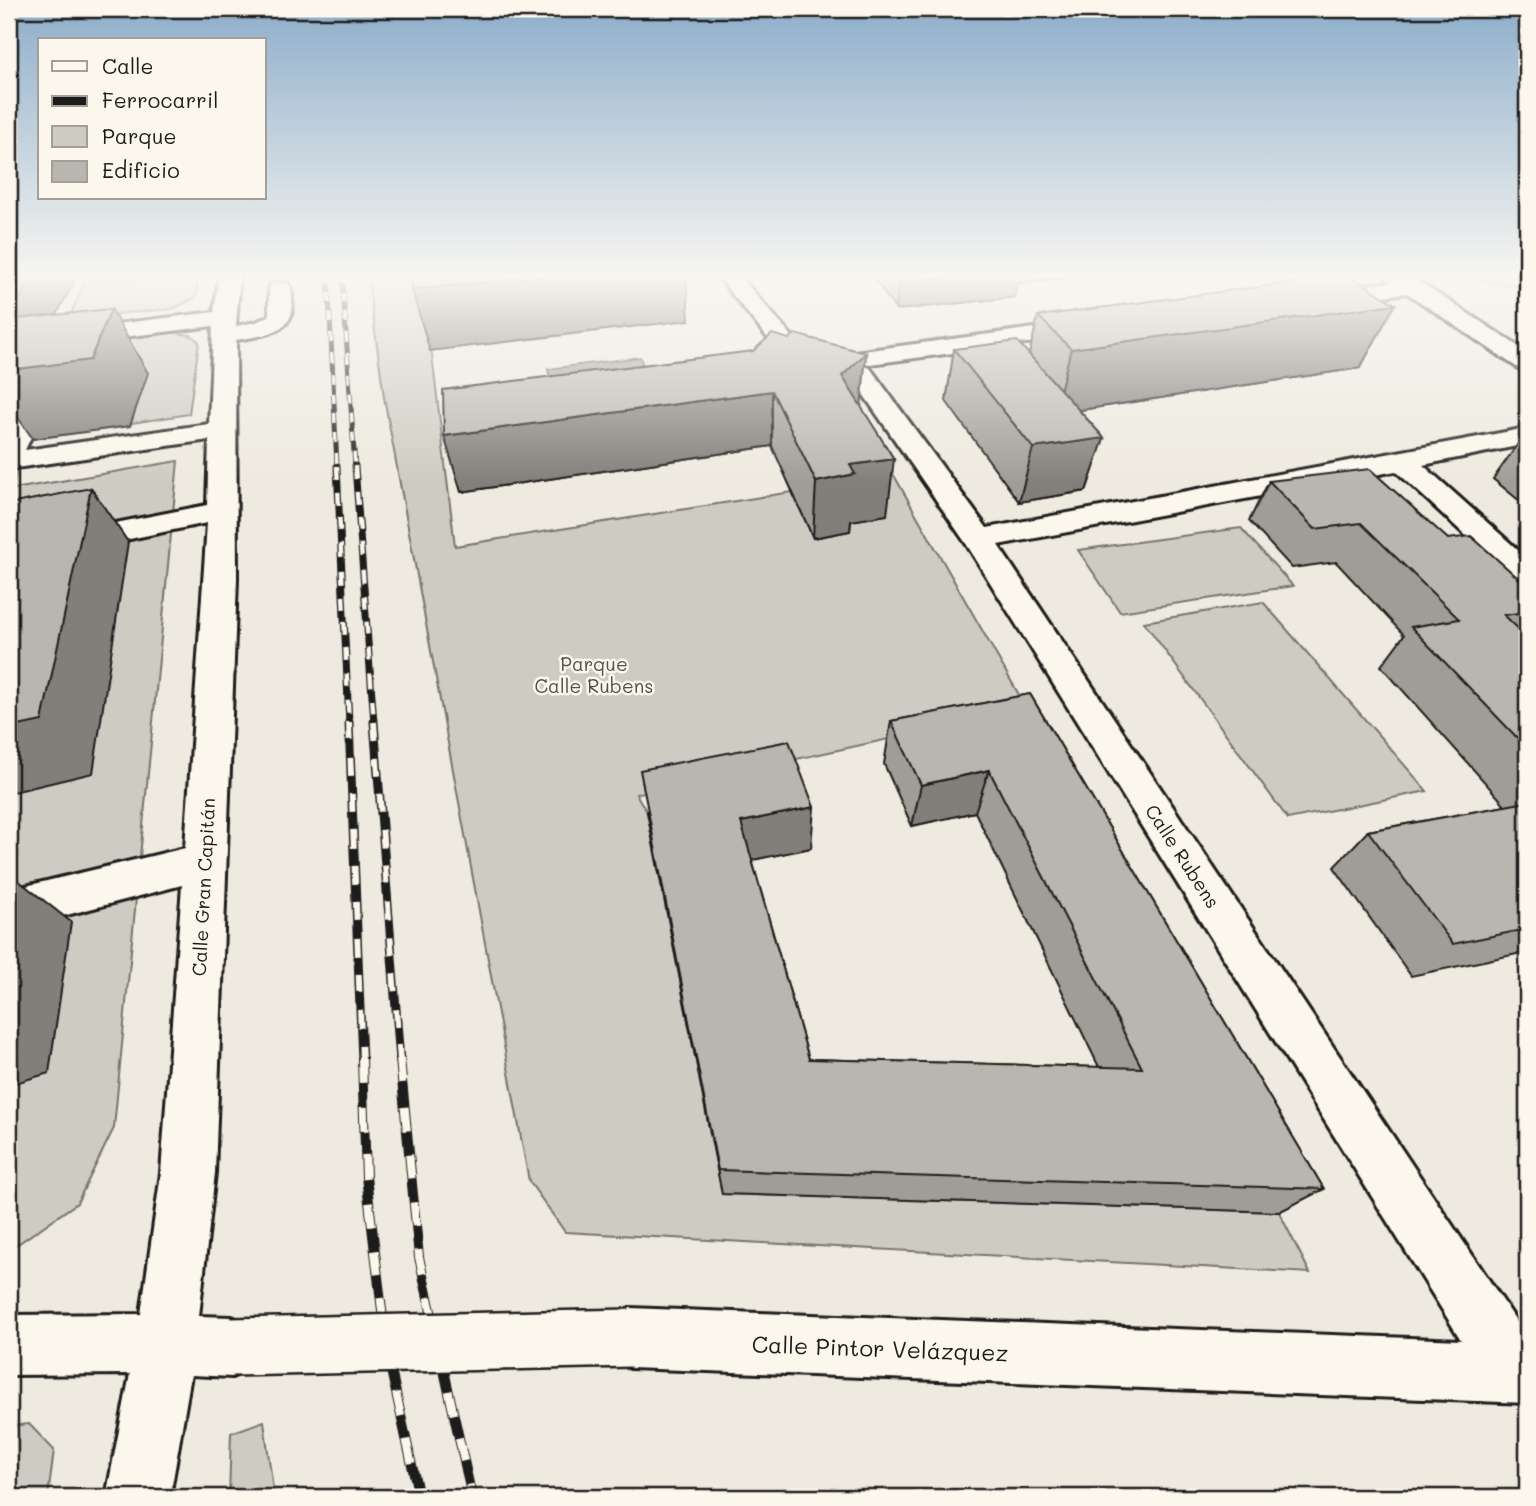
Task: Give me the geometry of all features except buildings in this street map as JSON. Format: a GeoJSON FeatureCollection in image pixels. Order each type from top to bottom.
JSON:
{"type":"FeatureCollection","features":[{"type":"Feature","properties":{"kind":"street","name":"Calle Gran Capitán"},"geometry":{"type":"LineString","coordinates":[[138,1497],[166,1344],[188,1172],[221,579],[224,343]]}},
{"type":"Feature","properties":{"kind":"street","name":"Calle Rubens"},"geometry":{"type":"LineString","coordinates":[[785,343],[789,348],[861,373],[979,540],[1521,1372]]}},
{"type":"Feature","properties":{"kind":"street","name":"Calle Rubens"},"geometry":{"type":"LineString","coordinates":[[830,362],[974,343]]}},
{"type":"Feature","properties":{"kind":"street"},"geometry":{"type":"LineString","coordinates":[[1498,343],[1527,363]]}},
{"type":"Feature","properties":{"kind":"street"},"geometry":{"type":"LineString","coordinates":[[9,415],[29,412],[14,458],[223,430]]}},
{"type":"Feature","properties":{"kind":"street"},"geometry":{"type":"LineString","coordinates":[[979,540],[1527,436]]}},
{"type":"Feature","properties":{"kind":"street"},"geometry":{"type":"LineString","coordinates":[[1402,461],[1527,575]]}},
{"type":"Feature","properties":{"kind":"street"},"geometry":{"type":"LineString","coordinates":[[9,554],[222,511]]}},
{"type":"Feature","properties":{"kind":"street"},"geometry":{"type":"LineString","coordinates":[[9,910],[204,861]]}},
{"type":"Feature","properties":{"kind":"street","name":"Calle Pintor Velázquez"},"geometry":{"type":"LineString","coordinates":[[9,1345],[166,1344],[232,1347],[630,1338],[1521,1372]]}},
{"type":"Feature","properties":{"kind":"green space"},"geometry":{"type":"Polygon","coordinates":[[[68,343],[199,343],[189,414],[20,441],[14,489],[178,461],[114,1128],[77,1203],[9,1250],[9,350],[68,343]]]}},
{"type":"Feature","properties":{"kind":"green space","name":"Parque Calle Rubens"},"geometry":{"type":"Polygon","coordinates":[[[377,343],[431,343],[455,546],[792,492],[813,538],[845,522],[871,435],[1027,709],[636,794],[647,812],[722,1194],[1279,1212],[1310,1273],[565,1232],[529,1181],[384,397],[377,343]]]}},
{"type":"Feature","properties":{"kind":"green space"},"geometry":{"type":"Polygon","coordinates":[[[1241,528],[1293,586],[1120,612],[1078,550],[1241,528]]]}},
{"type":"Feature","properties":{"kind":"green space"},"geometry":{"type":"Polygon","coordinates":[[[1263,602],[1427,791],[1288,819],[1144,622],[1263,602]]]}},
{"type":"Feature","properties":{"kind":"green space"},"geometry":{"type":"Polygon","coordinates":[[[264,1421],[274,1497],[229,1497],[231,1433],[264,1421]]]}},
{"type":"Feature","properties":{"kind":"green space"},"geometry":{"type":"Polygon","coordinates":[[[29,1424],[54,1450],[48,1497],[9,1497],[9,1426],[29,1424]]]}},
{"type":"Feature","properties":{"kind":"shaded area"},"geometry":{"type":"Polygon","coordinates":[[[640,357],[649,383],[554,396],[548,369],[640,357]]]}},
{"type":"Feature","properties":{"kind":"railway"},"geometry":{"type":"LineString","coordinates":[[331,343],[337,467]]}},
{"type":"Feature","properties":{"kind":"railway"},"geometry":{"type":"LineString","coordinates":[[347,343],[355,467]]}},
{"type":"Feature","properties":{"kind":"railway"},"geometry":{"type":"LineString","coordinates":[[337,466],[349,723]]}},
{"type":"Feature","properties":{"kind":"railway"},"geometry":{"type":"LineString","coordinates":[[355,466],[374,723]]}},
{"type":"Feature","properties":{"kind":"railway"},"geometry":{"type":"LineString","coordinates":[[349,722],[362,1061]]}},
{"type":"Feature","properties":{"kind":"railway"},"geometry":{"type":"LineString","coordinates":[[374,722],[400,1061]]}},
{"type":"Feature","properties":{"kind":"railway"},"geometry":{"type":"LineString","coordinates":[[362,1059],[366,1177],[387,1352],[419,1497]]}},
{"type":"Feature","properties":{"kind":"railway"},"geometry":{"type":"LineString","coordinates":[[400,1059],[419,1257],[472,1497]]}}]}
